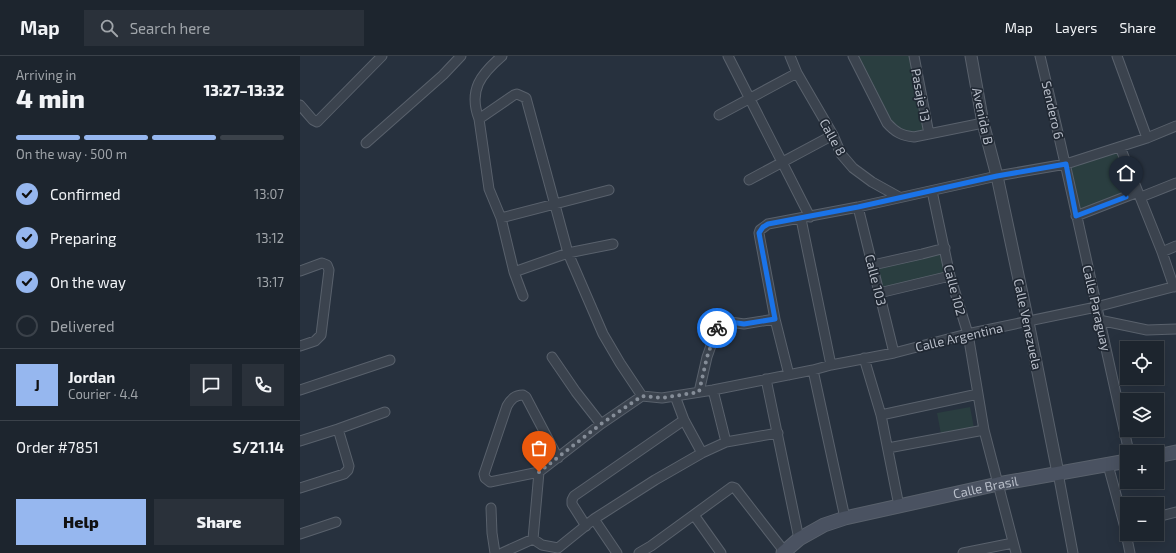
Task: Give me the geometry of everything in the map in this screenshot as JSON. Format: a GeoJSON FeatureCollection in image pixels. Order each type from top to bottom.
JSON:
{"type":"FeatureCollection","features":[{"type":"Feature","properties":{"kind":"main road"},"geometry":{"type":"LineString","coordinates":[[1164,455],[1176,452]]}},
{"type":"Feature","properties":{"kind":"main road","name":"Calle Brasil"},"geometry":{"type":"LineString","coordinates":[[784,552],[799,540],[824,525],[845,518],[998,484],[1120,462]]}},
{"type":"Feature","properties":{"kind":"street"},"geometry":{"type":"LineString","coordinates":[[300,105],[313,120],[317,122],[382,56]]}},
{"type":"Feature","properties":{"kind":"street"},"geometry":{"type":"LineString","coordinates":[[366,143],[443,75],[461,56]]}},
{"type":"Feature","properties":{"kind":"street"},"geometry":{"type":"LineString","coordinates":[[502,56],[483,76],[474,97],[479,119],[489,189],[501,218],[514,272],[523,296]]}},
{"type":"Feature","properties":{"kind":"street"},"geometry":{"type":"LineString","coordinates":[[728,56],[783,163],[805,218],[831,365]]}},
{"type":"Feature","properties":{"kind":"street"},"geometry":{"type":"LineString","coordinates":[[854,56],[887,123],[895,132],[905,136],[914,137],[983,123]]}},
{"type":"Feature","properties":{"kind":"street","name":"Pasaje 13"},"geometry":{"type":"LineString","coordinates":[[914,56],[929,134]]}},
{"type":"Feature","properties":{"kind":"street","name":"Avenida B"},"geometry":{"type":"LineString","coordinates":[[971,56],[983,123],[997,176]]}},
{"type":"Feature","properties":{"kind":"street","name":"Sendero 6"},"geometry":{"type":"LineString","coordinates":[[1040,56],[1066,164]]}},
{"type":"Feature","properties":{"kind":"street"},"geometry":{"type":"LineString","coordinates":[[1117,56],[1147,138]]}},
{"type":"Feature","properties":{"kind":"street","name":"Calle 8"},"geometry":{"type":"LineString","coordinates":[[793,57],[797,73],[833,135],[841,154],[853,168],[872,182],[899,197]]}},
{"type":"Feature","properties":{"kind":"street"},"geometry":{"type":"LineString","coordinates":[[719,115],[797,73]]}},
{"type":"Feature","properties":{"kind":"street"},"geometry":{"type":"LineString","coordinates":[[479,119],[514,95],[517,94],[526,98],[568,253],[603,334],[642,396],[601,424],[558,458],[539,472],[490,482],[485,478],[484,474],[507,406],[510,400],[519,395],[526,397],[558,458]]}},
{"type":"Feature","properties":{"kind":"street"},"geometry":{"type":"LineString","coordinates":[[789,375],[775,319],[759,233],[763,227],[768,224],[858,207],[997,176],[1066,164],[1147,138],[1176,126]]}},
{"type":"Feature","properties":{"kind":"street"},"geometry":{"type":"LineString","coordinates":[[750,180],[833,135]]}},
{"type":"Feature","properties":{"kind":"street"},"geometry":{"type":"LineString","coordinates":[[1120,147],[1175,286]]}},
{"type":"Feature","properties":{"kind":"street","name":"Calle Paraguay"},"geometry":{"type":"LineString","coordinates":[[1066,164],[1126,445]]}},
{"type":"Feature","properties":{"kind":"street","name":"Calle Venezuela"},"geometry":{"type":"LineString","coordinates":[[997,176],[1058,473]]}},
{"type":"Feature","properties":{"kind":"street"},"geometry":{"type":"LineString","coordinates":[[1076,216],[1176,183]]}},
{"type":"Feature","properties":{"kind":"street"},"geometry":{"type":"LineString","coordinates":[[501,218],[609,190]]}},
{"type":"Feature","properties":{"kind":"street","name":"Calle 102"},"geometry":{"type":"LineString","coordinates":[[932,191],[950,276],[968,334],[984,430],[1016,553]]}},
{"type":"Feature","properties":{"kind":"street","name":"Calle 103"},"geometry":{"type":"LineString","coordinates":[[858,207],[894,353]]}},
{"type":"Feature","properties":{"kind":"street"},"geometry":{"type":"LineString","coordinates":[[514,272],[568,253],[613,244]]}},
{"type":"Feature","properties":{"kind":"street"},"geometry":{"type":"LineString","coordinates":[[1162,252],[1176,246]]}},
{"type":"Feature","properties":{"kind":"street"},"geometry":{"type":"LineString","coordinates":[[873,265],[945,248]]}},
{"type":"Feature","properties":{"kind":"street"},"geometry":{"type":"LineString","coordinates":[[300,271],[322,263],[327,265],[329,270],[321,335],[315,341],[300,346]]}},
{"type":"Feature","properties":{"kind":"street"},"geometry":{"type":"LineString","coordinates":[[879,293],[950,276]]}},
{"type":"Feature","properties":{"kind":"street","name":"Calle Argentina"},"geometry":{"type":"LineString","coordinates":[[642,396],[662,398],[714,390],[789,375],[864,358],[894,353],[968,334],[1096,307],[1175,286]]}},
{"type":"Feature","properties":{"kind":"street"},"geometry":{"type":"LineString","coordinates":[[699,392],[707,357],[720,322],[723,321],[744,324],[775,319]]}},
{"type":"Feature","properties":{"kind":"street"},"geometry":{"type":"LineString","coordinates":[[1099,320],[1147,330],[1176,329]]}},
{"type":"Feature","properties":{"kind":"street"},"geometry":{"type":"LineString","coordinates":[[552,357],[576,392],[601,424]]}},
{"type":"Feature","properties":{"kind":"street"},"geometry":{"type":"LineString","coordinates":[[864,358],[881,415],[899,506]]}},
{"type":"Feature","properties":{"kind":"street"},"geometry":{"type":"LineString","coordinates":[[300,390],[390,360]]}},
{"type":"Feature","properties":{"kind":"street"},"geometry":{"type":"LineString","coordinates":[[813,370],[845,518]]}},
{"type":"Feature","properties":{"kind":"street"},"geometry":{"type":"LineString","coordinates":[[766,379],[799,540]]}},
{"type":"Feature","properties":{"kind":"street"},"geometry":{"type":"LineString","coordinates":[[714,390],[726,442]]}},
{"type":"Feature","properties":{"kind":"street"},"geometry":{"type":"LineString","coordinates":[[881,415],[978,394]]}},
{"type":"Feature","properties":{"kind":"street"},"geometry":{"type":"LineString","coordinates":[[675,396],[684,420],[702,452]]}},
{"type":"Feature","properties":{"kind":"street"},"geometry":{"type":"LineString","coordinates":[[300,441],[385,412]]}},
{"type":"Feature","properties":{"kind":"street"},"geometry":{"type":"LineString","coordinates":[[586,526],[572,504],[574,496],[684,420]]}},
{"type":"Feature","properties":{"kind":"street"},"geometry":{"type":"LineString","coordinates":[[300,488],[344,474],[348,470],[349,466],[338,429]]}},
{"type":"Feature","properties":{"kind":"street"},"geometry":{"type":"LineString","coordinates":[[888,448],[984,430]]}},
{"type":"Feature","properties":{"kind":"street"},"geometry":{"type":"LineString","coordinates":[[532,539],[542,545],[560,551],[594,519],[702,452],[726,442],[778,433]]}},
{"type":"Feature","properties":{"kind":"street"},"geometry":{"type":"LineString","coordinates":[[1108,465],[1120,504]]}},
{"type":"Feature","properties":{"kind":"street"},"geometry":{"type":"LineString","coordinates":[[532,539],[539,472]]}},
{"type":"Feature","properties":{"kind":"street"},"geometry":{"type":"LineString","coordinates":[[1058,473],[1073,553]]}},
{"type":"Feature","properties":{"kind":"street"},"geometry":{"type":"LineString","coordinates":[[639,553],[654,549],[694,515],[732,487],[735,488],[784,552]]}},
{"type":"Feature","properties":{"kind":"street"},"geometry":{"type":"LineString","coordinates":[[492,508],[492,533],[495,553]]}},
{"type":"Feature","properties":{"kind":"street"},"geometry":{"type":"LineString","coordinates":[[1164,515],[1176,512]]}},
{"type":"Feature","properties":{"kind":"street"},"geometry":{"type":"LineString","coordinates":[[694,515],[721,553]]}},
{"type":"Feature","properties":{"kind":"street"},"geometry":{"type":"LineString","coordinates":[[594,519],[617,553]]}},
{"type":"Feature","properties":{"kind":"street"},"geometry":{"type":"LineString","coordinates":[[300,534],[336,522]]}},
{"type":"Feature","properties":{"kind":"street"},"geometry":{"type":"LineString","coordinates":[[505,552],[532,539]]}},
{"type":"Feature","properties":{"kind":"street"},"geometry":{"type":"LineString","coordinates":[[1128,541],[1130,553]]}},
{"type":"Feature","properties":{"kind":"street"},"geometry":{"type":"LineString","coordinates":[[963,553],[1013,543]]}},
{"type":"Feature","properties":{"kind":"green space"},"geometry":{"type":"Polygon","coordinates":[[[857,56],[909,56],[925,132],[904,132],[893,124],[876,95],[857,56]]]}},
{"type":"Feature","properties":{"kind":"green space"},"geometry":{"type":"Polygon","coordinates":[[[1120,152],[1135,191],[1078,211],[1069,167],[1120,152]]]}},
{"type":"Feature","properties":{"kind":"green space"},"geometry":{"type":"Polygon","coordinates":[[[941,254],[945,275],[883,289],[878,268],[941,254]]]}},
{"type":"Feature","properties":{"kind":"green space"},"geometry":{"type":"Polygon","coordinates":[[[970,407],[974,428],[941,434],[937,413],[970,407]]]}},
{"type":"Feature","properties":{"kind":"way so far"},"geometry":{"type":"LineString","coordinates":[[539,472],[601,424],[642,396],[662,398],[699,392],[707,357],[717,328]]}},
{"type":"Feature","properties":{"kind":"route"},"geometry":{"type":"LineString","coordinates":[[717,328],[720,322],[723,321],[744,324],[775,319],[759,233],[760,230],[768,224],[801,219],[997,176],[1066,164],[1076,216],[1126,197]]}}]}
